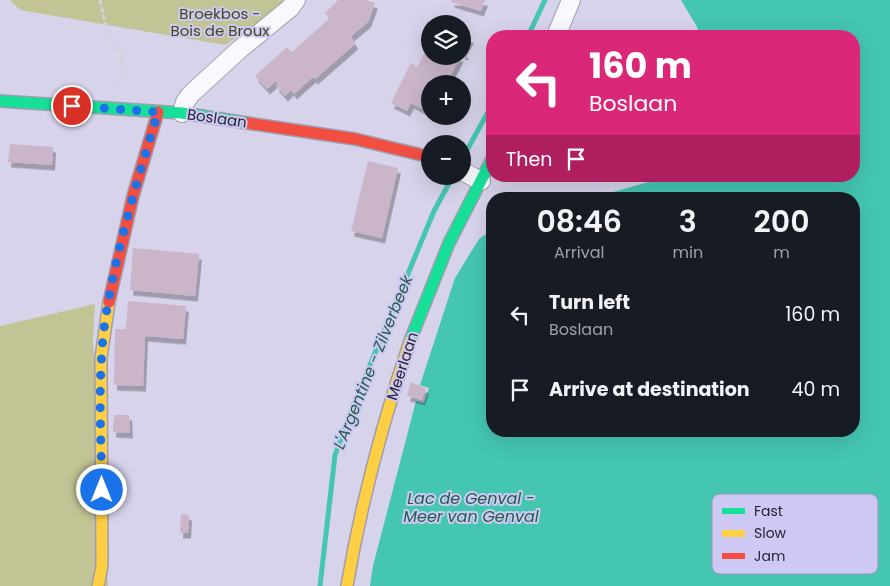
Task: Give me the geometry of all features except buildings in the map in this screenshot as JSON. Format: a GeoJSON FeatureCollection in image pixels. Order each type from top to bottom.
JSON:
{"type":"FeatureCollection","features":[{"type":"Feature","properties":{"kind":"street"},"geometry":{"type":"LineString","coordinates":[[182,113],[185,102],[191,94],[240,49],[290,8],[296,0]]}},
{"type":"Feature","properties":{"kind":"street"},"geometry":{"type":"LineString","coordinates":[[558,30],[571,0]]}},
{"type":"Feature","properties":{"kind":"street","name":"Boslaan"},"geometry":{"type":"LineString","coordinates":[[0,101],[182,113],[355,139],[421,155]]}},
{"type":"Feature","properties":{"kind":"street"},"geometry":{"type":"LineString","coordinates":[[98,586],[102,566],[101,358],[106,316],[133,196],[158,112]]}},
{"type":"Feature","properties":{"kind":"street","name":"Meerlaan"},"geometry":{"type":"LineString","coordinates":[[347,586],[374,456],[401,366],[436,272],[457,225],[486,170]]}},
{"type":"Feature","properties":{"kind":"street"},"geometry":{"type":"LineString","coordinates":[[471,175],[481,180]]}},
{"type":"Feature","properties":{"kind":"path"},"geometry":{"type":"LineString","coordinates":[[100,0],[108,36],[122,53],[124,70],[117,87]]}},
{"type":"Feature","properties":{"kind":"green space","name":"Broekbos - Bois de Broux"},"geometry":{"type":"Polygon","coordinates":[[[10,0],[289,0],[284,8],[225,45],[20,10],[10,0]]]}},
{"type":"Feature","properties":{"kind":"green space"},"geometry":{"type":"Polygon","coordinates":[[[95,304],[93,340],[108,586],[0,586],[0,326],[95,304]]]}},
{"type":"Feature","properties":{"kind":"water","name":"Lac de Genval - Meer van Genval"},"geometry":{"type":"Polygon","coordinates":[[[681,0],[890,0],[890,586],[370,586],[373,566],[416,401],[424,403],[429,388],[420,385],[455,278],[479,239],[486,234],[486,437],[860,437],[860,192],[613,192],[649,182],[860,182],[860,30],[698,30],[681,0]]]}},
{"type":"Feature","properties":{"kind":"waterway","name":"L'Argentine - Zilverbeek"},"geometry":{"type":"LineString","coordinates":[[531,30],[545,0]]}},
{"type":"Feature","properties":{"kind":"waterway","name":"L'Argentine - Zilverbeek"},"geometry":{"type":"LineString","coordinates":[[471,143],[486,116]]}},
{"type":"Feature","properties":{"kind":"waterway","name":"L'Argentine - Zilverbeek"},"geometry":{"type":"LineString","coordinates":[[320,586],[335,455],[353,406],[434,211],[448,185]]}},
{"type":"Feature","properties":{"kind":"traffic: fast"},"geometry":{"type":"LineString","coordinates":[[0,101],[182,113],[247,123]]}},
{"type":"Feature","properties":{"kind":"traffic: fast"},"geometry":{"type":"LineString","coordinates":[[410,341],[449,243],[486,171]]}},
{"type":"Feature","properties":{"kind":"traffic: slow"},"geometry":{"type":"LineString","coordinates":[[98,586],[102,566],[101,358],[109,302]]}},
{"type":"Feature","properties":{"kind":"traffic: slow"},"geometry":{"type":"LineString","coordinates":[[347,586],[374,462],[410,341]]}},
{"type":"Feature","properties":{"kind":"traffic: jam"},"geometry":{"type":"LineString","coordinates":[[109,302],[133,196],[158,112]]}},
{"type":"Feature","properties":{"kind":"traffic: jam"},"geometry":{"type":"LineString","coordinates":[[247,123],[355,139],[421,155]]}},
{"type":"Feature","properties":{"kind":"route"},"geometry":{"type":"LineString","coordinates":[[72,106],[158,112],[133,196],[112,282],[106,316],[101,358],[102,490]]}}]}
